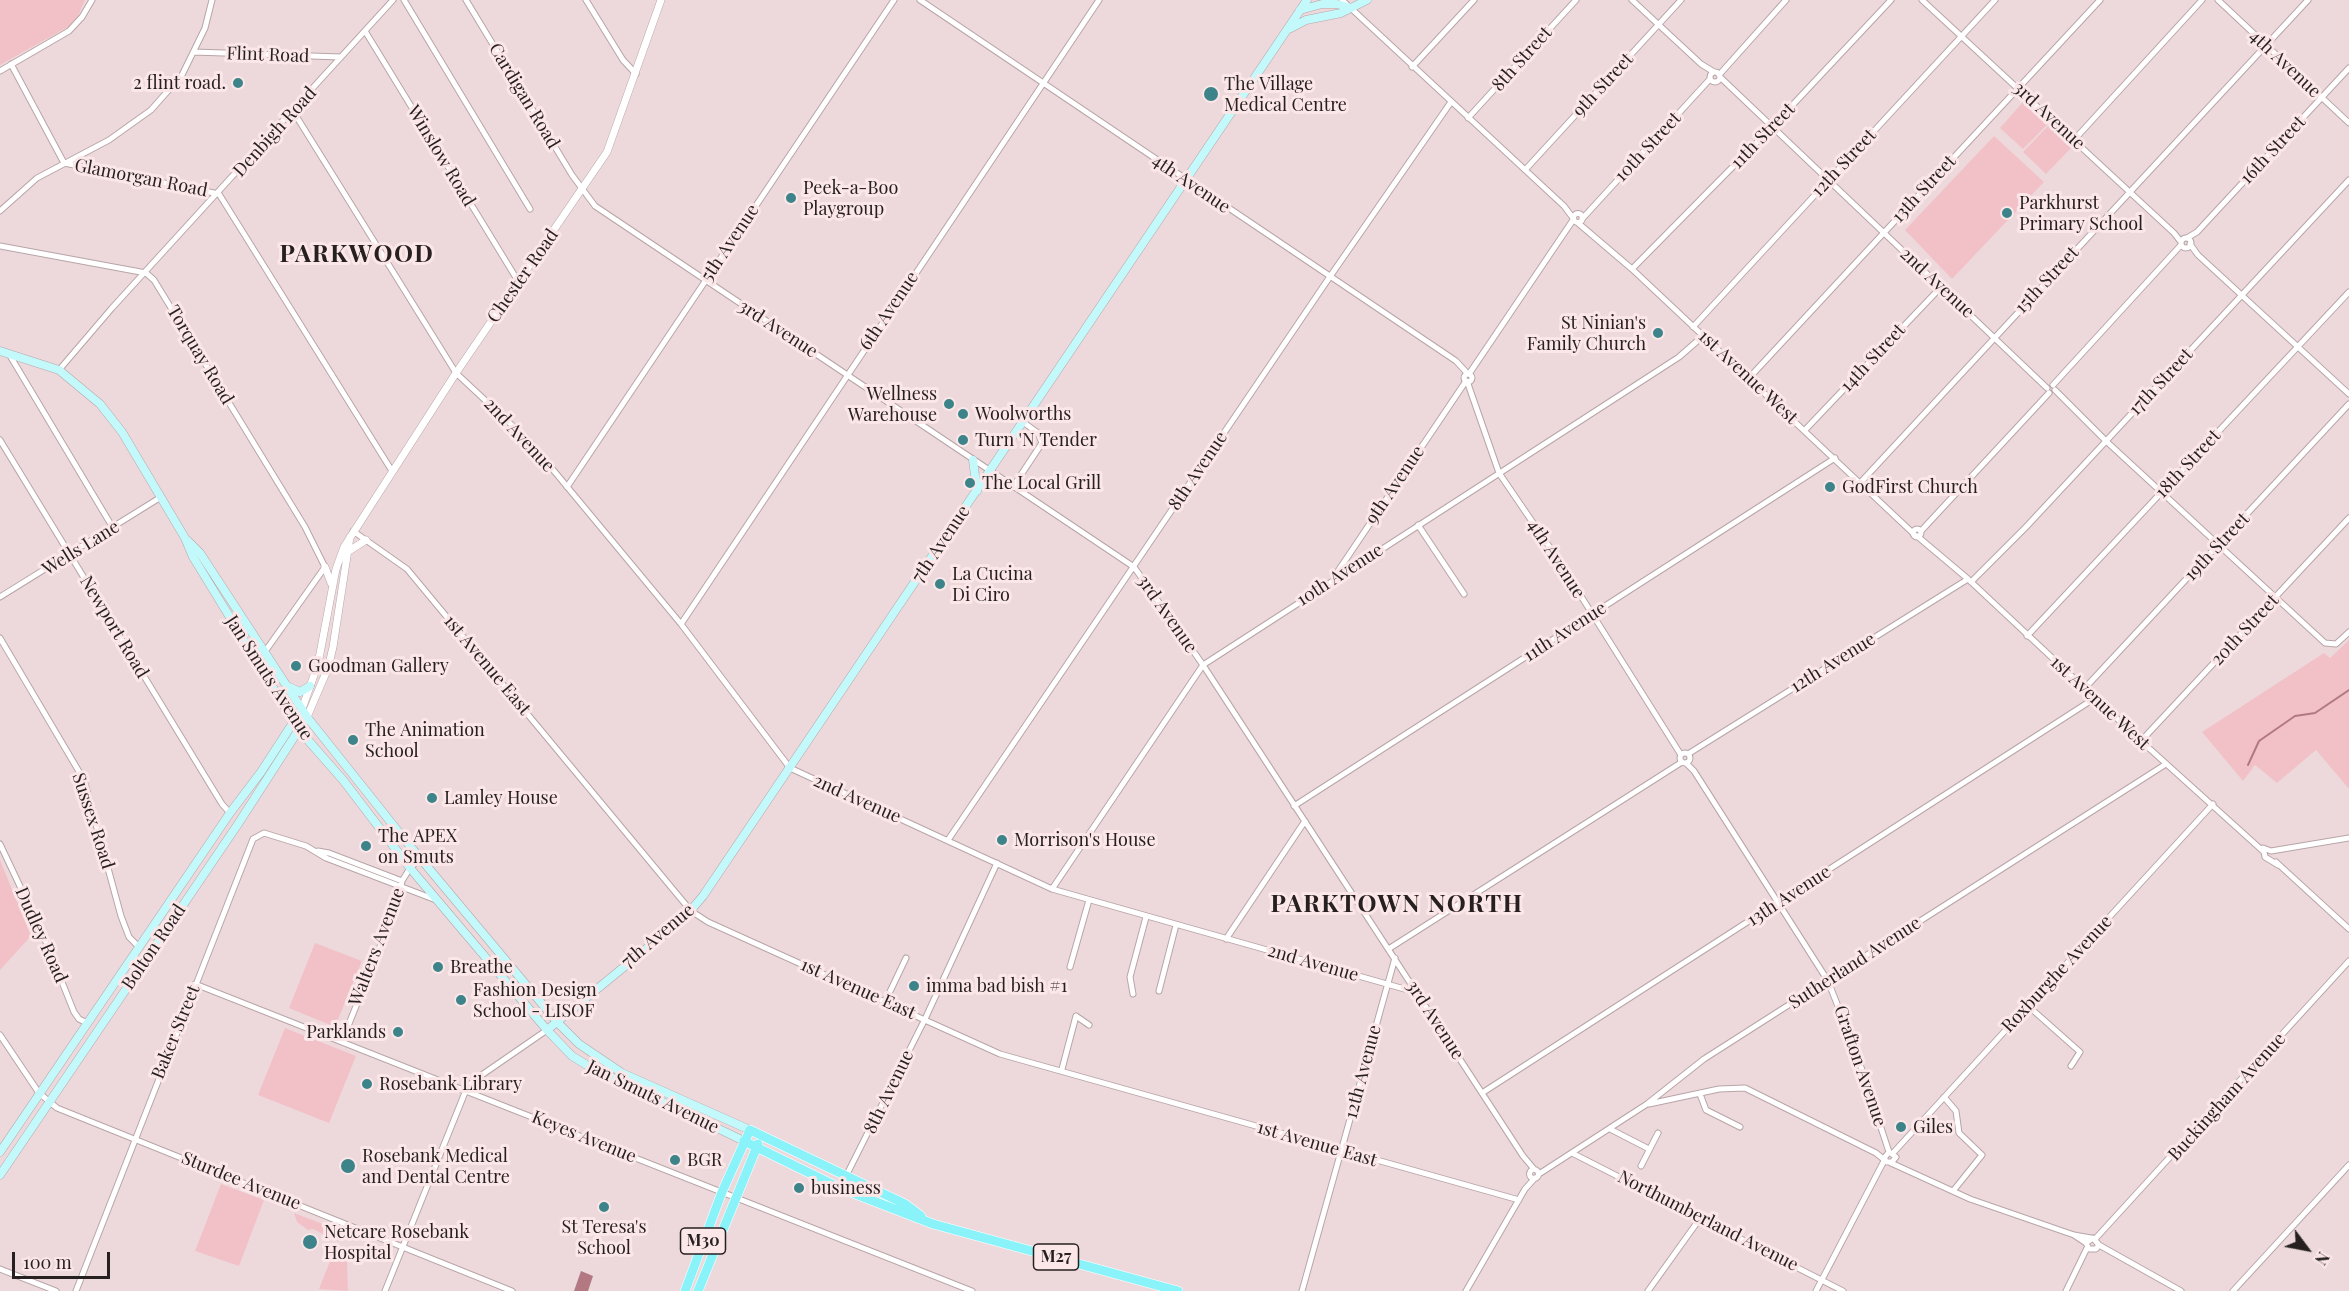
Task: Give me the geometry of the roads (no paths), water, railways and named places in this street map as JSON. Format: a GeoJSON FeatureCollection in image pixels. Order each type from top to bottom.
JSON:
{"type":"FeatureCollection","features":[{"type":"Feature","properties":{"kind":"main road","name":"7th Avenue"},"geometry":{"type":"LineString","coordinates":[[547,1030],[691,911],[790,768],[1307,0]]}},
{"type":"Feature","properties":{"kind":"main road"},"geometry":{"type":"LineString","coordinates":[[1287,31],[1301,22],[1341,13],[1367,0]]}},
{"type":"Feature","properties":{"kind":"main road"},"geometry":{"type":"LineString","coordinates":[[1300,10],[1323,4],[1337,4],[1351,8]]}},
{"type":"Feature","properties":{"kind":"main road","name":"Jan Smuts Avenue"},"geometry":{"type":"LineString","coordinates":[[4,352],[59,370],[100,404],[122,432],[185,538],[193,557],[299,730],[343,780],[410,868],[547,1030],[572,1056],[590,1067],[840,1188],[933,1224],[1178,1291]]}},
{"type":"Feature","properties":{"kind":"main road"},"geometry":{"type":"LineString","coordinates":[[973,460],[977,491]]}},
{"type":"Feature","properties":{"kind":"main road","name":"Jan Smuts Avenue"},"geometry":{"type":"LineString","coordinates":[[185,538],[200,553],[283,684],[307,717],[558,1023],[579,1044],[622,1073],[905,1204],[933,1224]]}},
{"type":"Feature","properties":{"kind":"main road"},"geometry":{"type":"LineString","coordinates":[[283,684],[300,692],[310,686]]}},
{"type":"Feature","properties":{"kind":"main road","name":"Bolton Road"},"geometry":{"type":"LineString","coordinates":[[0,1152],[138,946],[302,709]]}},
{"type":"Feature","properties":{"kind":"main road","name":"Bolton Road"},"geometry":{"type":"LineString","coordinates":[[0,1175],[288,749],[307,717]]}},
{"type":"Feature","properties":{"kind":"main road"},"geometry":{"type":"LineString","coordinates":[[288,749],[300,743],[318,752]]}},
{"type":"Feature","properties":{"kind":"main road","name":"M30"},"geometry":{"type":"LineString","coordinates":[[685,1291],[722,1192],[750,1131]]}},
{"type":"Feature","properties":{"kind":"main road","name":"M30"},"geometry":{"type":"LineString","coordinates":[[698,1291],[762,1136]]}},
{"type":"Feature","properties":{"kind":"street"},"geometry":{"type":"LineString","coordinates":[[0,71],[69,31],[82,17],[92,0]]}},
{"type":"Feature","properties":{"kind":"street"},"geometry":{"type":"LineString","coordinates":[[0,211],[37,178],[132,126],[151,110],[182,75],[205,28],[212,0]]}},
{"type":"Feature","properties":{"kind":"street","name":"Denbigh Road"},"geometry":{"type":"LineString","coordinates":[[59,370],[393,0]]}},
{"type":"Feature","properties":{"kind":"street"},"geometry":{"type":"LineString","coordinates":[[404,0],[530,209]]}},
{"type":"Feature","properties":{"kind":"street","name":"Cardigan Road"},"geometry":{"type":"LineString","coordinates":[[466,0],[582,192]]}},
{"type":"Feature","properties":{"kind":"street"},"geometry":{"type":"LineString","coordinates":[[586,0],[623,60],[636,74]]}},
{"type":"Feature","properties":{"kind":"street","name":"Chester Road"},"geometry":{"type":"LineString","coordinates":[[302,709],[318,664],[339,557],[352,533],[456,373],[582,192],[613,139],[661,0]]}},
{"type":"Feature","properties":{"kind":"street","name":"5th Avenue"},"geometry":{"type":"LineString","coordinates":[[567,487],[894,0]]}},
{"type":"Feature","properties":{"kind":"street","name":"4th Avenue"},"geometry":{"type":"LineString","coordinates":[[920,0],[1462,366],[1499,473],[1678,746],[1828,981]]}},
{"type":"Feature","properties":{"kind":"street","name":"6th Avenue"},"geometry":{"type":"LineString","coordinates":[[681,624],[1100,0]]}},
{"type":"Feature","properties":{"kind":"street","name":"1st Avenue West"},"geometry":{"type":"LineString","coordinates":[[1342,0],[1905,523],[1918,532],[1929,545],[2084,689],[2253,842],[2269,853],[2278,865],[2349,929]]}},
{"type":"Feature","properties":{"kind":"street"},"geometry":{"type":"LineString","coordinates":[[1412,67],[1474,0]]}},
{"type":"Feature","properties":{"kind":"street","name":"8th Street"},"geometry":{"type":"LineString","coordinates":[[1468,118],[1576,0]]}},
{"type":"Feature","properties":{"kind":"street","name":"2nd Avenue"},"geometry":{"type":"LineString","coordinates":[[1632,0],[2328,645],[2336,644],[2349,632]]}},
{"type":"Feature","properties":{"kind":"street","name":"9th Street"},"geometry":{"type":"LineString","coordinates":[[1524,170],[1681,0]]}},
{"type":"Feature","properties":{"kind":"street","name":"10th Street"},"geometry":{"type":"LineString","coordinates":[[1577,219],[1595,205],[1786,0]]}},
{"type":"Feature","properties":{"kind":"street","name":"11th Street"},"geometry":{"type":"LineString","coordinates":[[1632,269],[1771,129],[1891,0]]}},
{"type":"Feature","properties":{"kind":"street","name":"3rd Avenue"},"geometry":{"type":"LineString","coordinates":[[1923,0],[2349,394]]}},
{"type":"Feature","properties":{"kind":"street","name":"12th Street"},"geometry":{"type":"LineString","coordinates":[[1694,327],[1995,0]]}},
{"type":"Feature","properties":{"kind":"street","name":"13th Street"},"geometry":{"type":"LineString","coordinates":[[1749,378],[2100,0]]}},
{"type":"Feature","properties":{"kind":"street"},"geometry":{"type":"LineString","coordinates":[[2074,140],[2202,0]]}},
{"type":"Feature","properties":{"kind":"street"},"geometry":{"type":"LineString","coordinates":[[2198,6],[2207,0]]}},
{"type":"Feature","properties":{"kind":"street","name":"4th Avenue"},"geometry":{"type":"LineString","coordinates":[[2212,0],[2220,2],[2349,123]]}},
{"type":"Feature","properties":{"kind":"street","name":"15th Street"},"geometry":{"type":"LineString","coordinates":[[1861,482],[2308,0]]}},
{"type":"Feature","properties":{"kind":"street","name":"Winslow Road"},"geometry":{"type":"LineString","coordinates":[[365,30],[518,281]]}},
{"type":"Feature","properties":{"kind":"street","name":"Flint Road"},"geometry":{"type":"LineString","coordinates":[[194,52],[342,57]]}},
{"type":"Feature","properties":{"kind":"street","name":"Glamorgan Road"},"geometry":{"type":"LineString","coordinates":[[10,64],[64,163],[219,194],[392,471]]}},
{"type":"Feature","properties":{"kind":"street","name":"16th Street"},"geometry":{"type":"LineString","coordinates":[[1918,532],[2349,68]]}},
{"type":"Feature","properties":{"kind":"street","name":"8th Avenue"},"geometry":{"type":"LineString","coordinates":[[948,840],[1451,102]]}},
{"type":"Feature","properties":{"kind":"street","name":"2nd Avenue"},"geometry":{"type":"LineString","coordinates":[[293,111],[456,373],[530,442],[681,624],[790,768],[1052,889],[1415,992]]}},
{"type":"Feature","properties":{"kind":"street","name":"17th Street"},"geometry":{"type":"LineString","coordinates":[[1970,581],[2106,441],[2349,180]]}},
{"type":"Feature","properties":{"kind":"street","name":"3rd Avenue"},"geometry":{"type":"LineString","coordinates":[[582,192],[595,206],[705,281],[1134,567],[1203,665],[1294,806],[1390,948],[1415,992],[1534,1173]]}},
{"type":"Feature","properties":{"kind":"street","name":"9th Avenue"},"geometry":{"type":"LineString","coordinates":[[1331,580],[1577,219]]}},
{"type":"Feature","properties":{"kind":"street"},"geometry":{"type":"LineString","coordinates":[[0,246],[146,273]]}},
{"type":"Feature","properties":{"kind":"street","name":"Torquay Road"},"geometry":{"type":"LineString","coordinates":[[146,273],[154,280],[306,526],[326,567]]}},
{"type":"Feature","properties":{"kind":"street","name":"14th Street"},"geometry":{"type":"LineString","coordinates":[[1805,430],[1941,286]]}},
{"type":"Feature","properties":{"kind":"street","name":"18th Street"},"geometry":{"type":"LineString","coordinates":[[2027,636],[2349,292]]}},
{"type":"Feature","properties":{"kind":"street","name":"10th Avenue"},"geometry":{"type":"LineString","coordinates":[[1052,889],[1203,665],[1331,580],[1679,357],[1703,336]]}},
{"type":"Feature","properties":{"kind":"street"},"geometry":{"type":"LineString","coordinates":[[4,352],[113,528]]}},
{"type":"Feature","properties":{"kind":"street","name":"19th Street"},"geometry":{"type":"LineString","coordinates":[[2084,689],[2349,404]]}},
{"type":"Feature","properties":{"kind":"street"},"geometry":{"type":"LineString","coordinates":[[1013,487],[1042,442],[1038,433],[1023,422]]}},
{"type":"Feature","properties":{"kind":"street","name":"Newport Road"},"geometry":{"type":"LineString","coordinates":[[0,440],[222,804],[230,813]]}},
{"type":"Feature","properties":{"kind":"street","name":"11th Avenue"},"geometry":{"type":"LineString","coordinates":[[1294,806],[1835,458]]}},
{"type":"Feature","properties":{"kind":"street","name":"Wells Lane"},"geometry":{"type":"LineString","coordinates":[[0,597],[70,556],[161,497]]}},
{"type":"Feature","properties":{"kind":"street","name":"20th Street"},"geometry":{"type":"LineString","coordinates":[[2141,741],[2349,518]]}},
{"type":"Feature","properties":{"kind":"street"},"geometry":{"type":"LineString","coordinates":[[1418,525],[1464,594]]}},
{"type":"Feature","properties":{"kind":"street","name":"Chester Road"},"geometry":{"type":"LineString","coordinates":[[307,717],[328,668],[352,533]]}},
{"type":"Feature","properties":{"kind":"street","name":"1st Avenue East"},"geometry":{"type":"LineString","coordinates":[[352,533],[393,557],[429,595],[691,911],[708,922],[1000,1054],[1062,1069],[1341,1151],[1519,1200]]}},
{"type":"Feature","properties":{"kind":"street"},"geometry":{"type":"LineString","coordinates":[[349,551],[366,540]]}},
{"type":"Feature","properties":{"kind":"street"},"geometry":{"type":"LineString","coordinates":[[326,567],[331,579],[332,591]]}},
{"type":"Feature","properties":{"kind":"street"},"geometry":{"type":"LineString","coordinates":[[264,654],[326,567]]}},
{"type":"Feature","properties":{"kind":"street","name":"12th Avenue"},"geometry":{"type":"LineString","coordinates":[[1390,948],[1700,748],[1970,581]]}},
{"type":"Feature","properties":{"kind":"street","name":"Sussex Road"},"geometry":{"type":"LineString","coordinates":[[0,639],[84,780],[122,916],[129,937],[138,946]]}},
{"type":"Feature","properties":{"kind":"street","name":"13th Avenue"},"geometry":{"type":"LineString","coordinates":[[1482,1093],[2095,698]]}},
{"type":"Feature","properties":{"kind":"street","name":"Sutherland Avenue"},"geometry":{"type":"LineString","coordinates":[[1534,1173],[1610,1129],[1647,1104],[1704,1059],[2166,764]]}},
{"type":"Feature","properties":{"kind":"street","name":"Roxburghe Avenue"},"geometry":{"type":"LineString","coordinates":[[1816,1291],[1878,1173],[1890,1157],[2212,804]]}},
{"type":"Feature","properties":{"kind":"street"},"geometry":{"type":"LineString","coordinates":[[1226,939],[1305,821]]}},
{"type":"Feature","properties":{"kind":"street","name":"Baker Street"},"geometry":{"type":"LineString","coordinates":[[76,1291],[253,839],[264,833],[318,851],[440,902]]}},
{"type":"Feature","properties":{"kind":"street"},"geometry":{"type":"LineString","coordinates":[[2269,853],[2286,847],[2349,838]]}},
{"type":"Feature","properties":{"kind":"street","name":"Dudley Road"},"geometry":{"type":"LineString","coordinates":[[0,844],[44,937],[74,1012],[79,1019],[87,1023]]}},
{"type":"Feature","properties":{"kind":"street","name":"Walters Avenue"},"geometry":{"type":"LineString","coordinates":[[342,1041],[398,902],[401,884],[410,868],[421,858]]}},
{"type":"Feature","properties":{"kind":"street","name":"8th Avenue"},"geometry":{"type":"LineString","coordinates":[[840,1188],[925,1019],[997,863]]}},
{"type":"Feature","properties":{"kind":"street"},"geometry":{"type":"LineString","coordinates":[[1070,967],[1089,900]]}},
{"type":"Feature","properties":{"kind":"street"},"geometry":{"type":"LineString","coordinates":[[1133,994],[1130,977],[1146,917]]}},
{"type":"Feature","properties":{"kind":"street"},"geometry":{"type":"LineString","coordinates":[[1159,991],[1176,925]]}},
{"type":"Feature","properties":{"kind":"street"},"geometry":{"type":"LineString","coordinates":[[885,1002],[906,958]]}},
{"type":"Feature","properties":{"kind":"street","name":"12th Avenue"},"geometry":{"type":"LineString","coordinates":[[1302,1291],[1395,958]]}},
{"type":"Feature","properties":{"kind":"street","name":"Buckingham Avenue"},"geometry":{"type":"LineString","coordinates":[[2093,1244],[2349,961]]}},
{"type":"Feature","properties":{"kind":"street","name":"Grafton Avenue"},"geometry":{"type":"LineString","coordinates":[[1828,981],[1856,1052],[1890,1157]]}},
{"type":"Feature","properties":{"kind":"street","name":"Keyes Avenue"},"geometry":{"type":"LineString","coordinates":[[195,984],[972,1291]]}},
{"type":"Feature","properties":{"kind":"street"},"geometry":{"type":"LineString","coordinates":[[2027,1005],[2078,1050],[2080,1056],[2071,1066]]}},
{"type":"Feature","properties":{"kind":"street"},"geometry":{"type":"LineString","coordinates":[[1062,1069],[1076,1016],[1089,1025]]}},
{"type":"Feature","properties":{"kind":"street"},"geometry":{"type":"LineString","coordinates":[[385,1291],[466,1090],[473,1081],[547,1030]]}},
{"type":"Feature","properties":{"kind":"street","name":"Sturdee Avenue"},"geometry":{"type":"LineString","coordinates":[[0,1035],[39,1093],[49,1103],[512,1291]]}},
{"type":"Feature","properties":{"kind":"street"},"geometry":{"type":"LineString","coordinates":[[1647,1104],[1739,1087],[1750,1089],[1890,1157],[1904,1167],[1953,1191],[2074,1235],[2181,1291]]}},
{"type":"Feature","properties":{"kind":"street"},"geometry":{"type":"LineString","coordinates":[[1700,1094],[1706,1110],[1740,1127]]}},
{"type":"Feature","properties":{"kind":"street"},"geometry":{"type":"LineString","coordinates":[[1944,1097],[1958,1114],[1959,1133],[1982,1155],[1953,1191]]}},
{"type":"Feature","properties":{"kind":"street"},"geometry":{"type":"LineString","coordinates":[[1610,1129],[1649,1149]]}},
{"type":"Feature","properties":{"kind":"street"},"geometry":{"type":"LineString","coordinates":[[1641,1166],[1658,1133]]}},
{"type":"Feature","properties":{"kind":"street","name":"Northumberland Avenue"},"geometry":{"type":"LineString","coordinates":[[1572,1152],[1843,1291]]}},
{"type":"Feature","properties":{"kind":"street"},"geometry":{"type":"LineString","coordinates":[[2233,1291],[2349,1166]]}},
{"type":"Feature","properties":{"kind":"street"},"geometry":{"type":"LineString","coordinates":[[1466,1291],[1534,1173]]}},
{"type":"Feature","properties":{"kind":"street"},"geometry":{"type":"LineString","coordinates":[[1648,1291],[1701,1217]]}},
{"type":"Feature","properties":{"kind":"street"},"geometry":{"type":"LineString","coordinates":[[2066,1291],[2081,1261],[2093,1244]]}},
{"type":"Feature","properties":{"kind":"street"},"geometry":{"type":"LineString","coordinates":[[0,1269],[56,1291]]}},
{"type":"Feature","properties":{"kind":"waterway"},"geometry":{"type":"LineString","coordinates":[[2248,765],[2259,741],[2295,716],[2315,713],[2349,690]]}},
{"type":"Feature","properties":{"kind":"place","name":"2 flint road."},"geometry":{"type":"Point","coordinates":[238,83]}},
{"type":"Feature","properties":{"kind":"place","name":"The Village Medical Centre"},"geometry":{"type":"Point","coordinates":[1211,94]}},
{"type":"Feature","properties":{"kind":"place","name":"Peek-a-Boo Playgroup"},"geometry":{"type":"Point","coordinates":[791,198]}},
{"type":"Feature","properties":{"kind":"place","name":"Parkhurst Primary School"},"geometry":{"type":"Point","coordinates":[2007,213]}},
{"type":"Feature","properties":{"kind":"place","name":"St Ninian's Family Church"},"geometry":{"type":"Point","coordinates":[1658,333]}},
{"type":"Feature","properties":{"kind":"place","name":"Wellness Warehouse"},"geometry":{"type":"Point","coordinates":[949,404]}},
{"type":"Feature","properties":{"kind":"place","name":"Woolworths"},"geometry":{"type":"Point","coordinates":[963,414]}},
{"type":"Feature","properties":{"kind":"place","name":"Turn 'N Tender"},"geometry":{"type":"Point","coordinates":[963,440]}},
{"type":"Feature","properties":{"kind":"place","name":"The Local Grill"},"geometry":{"type":"Point","coordinates":[970,483]}},
{"type":"Feature","properties":{"kind":"place","name":"GodFirst Church"},"geometry":{"type":"Point","coordinates":[1830,487]}},
{"type":"Feature","properties":{"kind":"place","name":"La Cucina Di Ciro"},"geometry":{"type":"Point","coordinates":[940,584]}},
{"type":"Feature","properties":{"kind":"place","name":"Goodman Gallery"},"geometry":{"type":"Point","coordinates":[296,666]}},
{"type":"Feature","properties":{"kind":"place","name":"The Animation School"},"geometry":{"type":"Point","coordinates":[353,740]}},
{"type":"Feature","properties":{"kind":"place","name":"Lamley House"},"geometry":{"type":"Point","coordinates":[432,798]}},
{"type":"Feature","properties":{"kind":"place","name":"Morrison's House"},"geometry":{"type":"Point","coordinates":[1002,840]}},
{"type":"Feature","properties":{"kind":"place","name":"The APEX on Smuts"},"geometry":{"type":"Point","coordinates":[366,846]}},
{"type":"Feature","properties":{"kind":"place","name":"Breathe"},"geometry":{"type":"Point","coordinates":[438,967]}},
{"type":"Feature","properties":{"kind":"place","name":"imma bad bish #1"},"geometry":{"type":"Point","coordinates":[914,986]}},
{"type":"Feature","properties":{"kind":"place","name":"Fashion Design School - LISOF"},"geometry":{"type":"Point","coordinates":[461,1000]}},
{"type":"Feature","properties":{"kind":"place","name":"Parklands"},"geometry":{"type":"Point","coordinates":[398,1032]}},
{"type":"Feature","properties":{"kind":"place","name":"Rosebank Library"},"geometry":{"type":"Point","coordinates":[367,1084]}},
{"type":"Feature","properties":{"kind":"place","name":"Giles"},"geometry":{"type":"Point","coordinates":[1901,1127]}},
{"type":"Feature","properties":{"kind":"place","name":"BGR"},"geometry":{"type":"Point","coordinates":[675,1160]}},
{"type":"Feature","properties":{"kind":"place","name":"Rosebank Medical and Dental Centre"},"geometry":{"type":"Point","coordinates":[348,1166]}},
{"type":"Feature","properties":{"kind":"place","name":"business"},"geometry":{"type":"Point","coordinates":[799,1188]}},
{"type":"Feature","properties":{"kind":"place","name":"St Teresa's School"},"geometry":{"type":"Point","coordinates":[604,1207]}},
{"type":"Feature","properties":{"kind":"place","name":"Netcare Rosebank Hospital"},"geometry":{"type":"Point","coordinates":[310,1242]}},
{"type":"Feature","properties":{"kind":"district","name":"PARKWOOD"},"geometry":{"type":"Point","coordinates":[357,255]}},
{"type":"Feature","properties":{"kind":"district","name":"PARKTOWN NORTH"},"geometry":{"type":"Point","coordinates":[1397,905]}}]}
